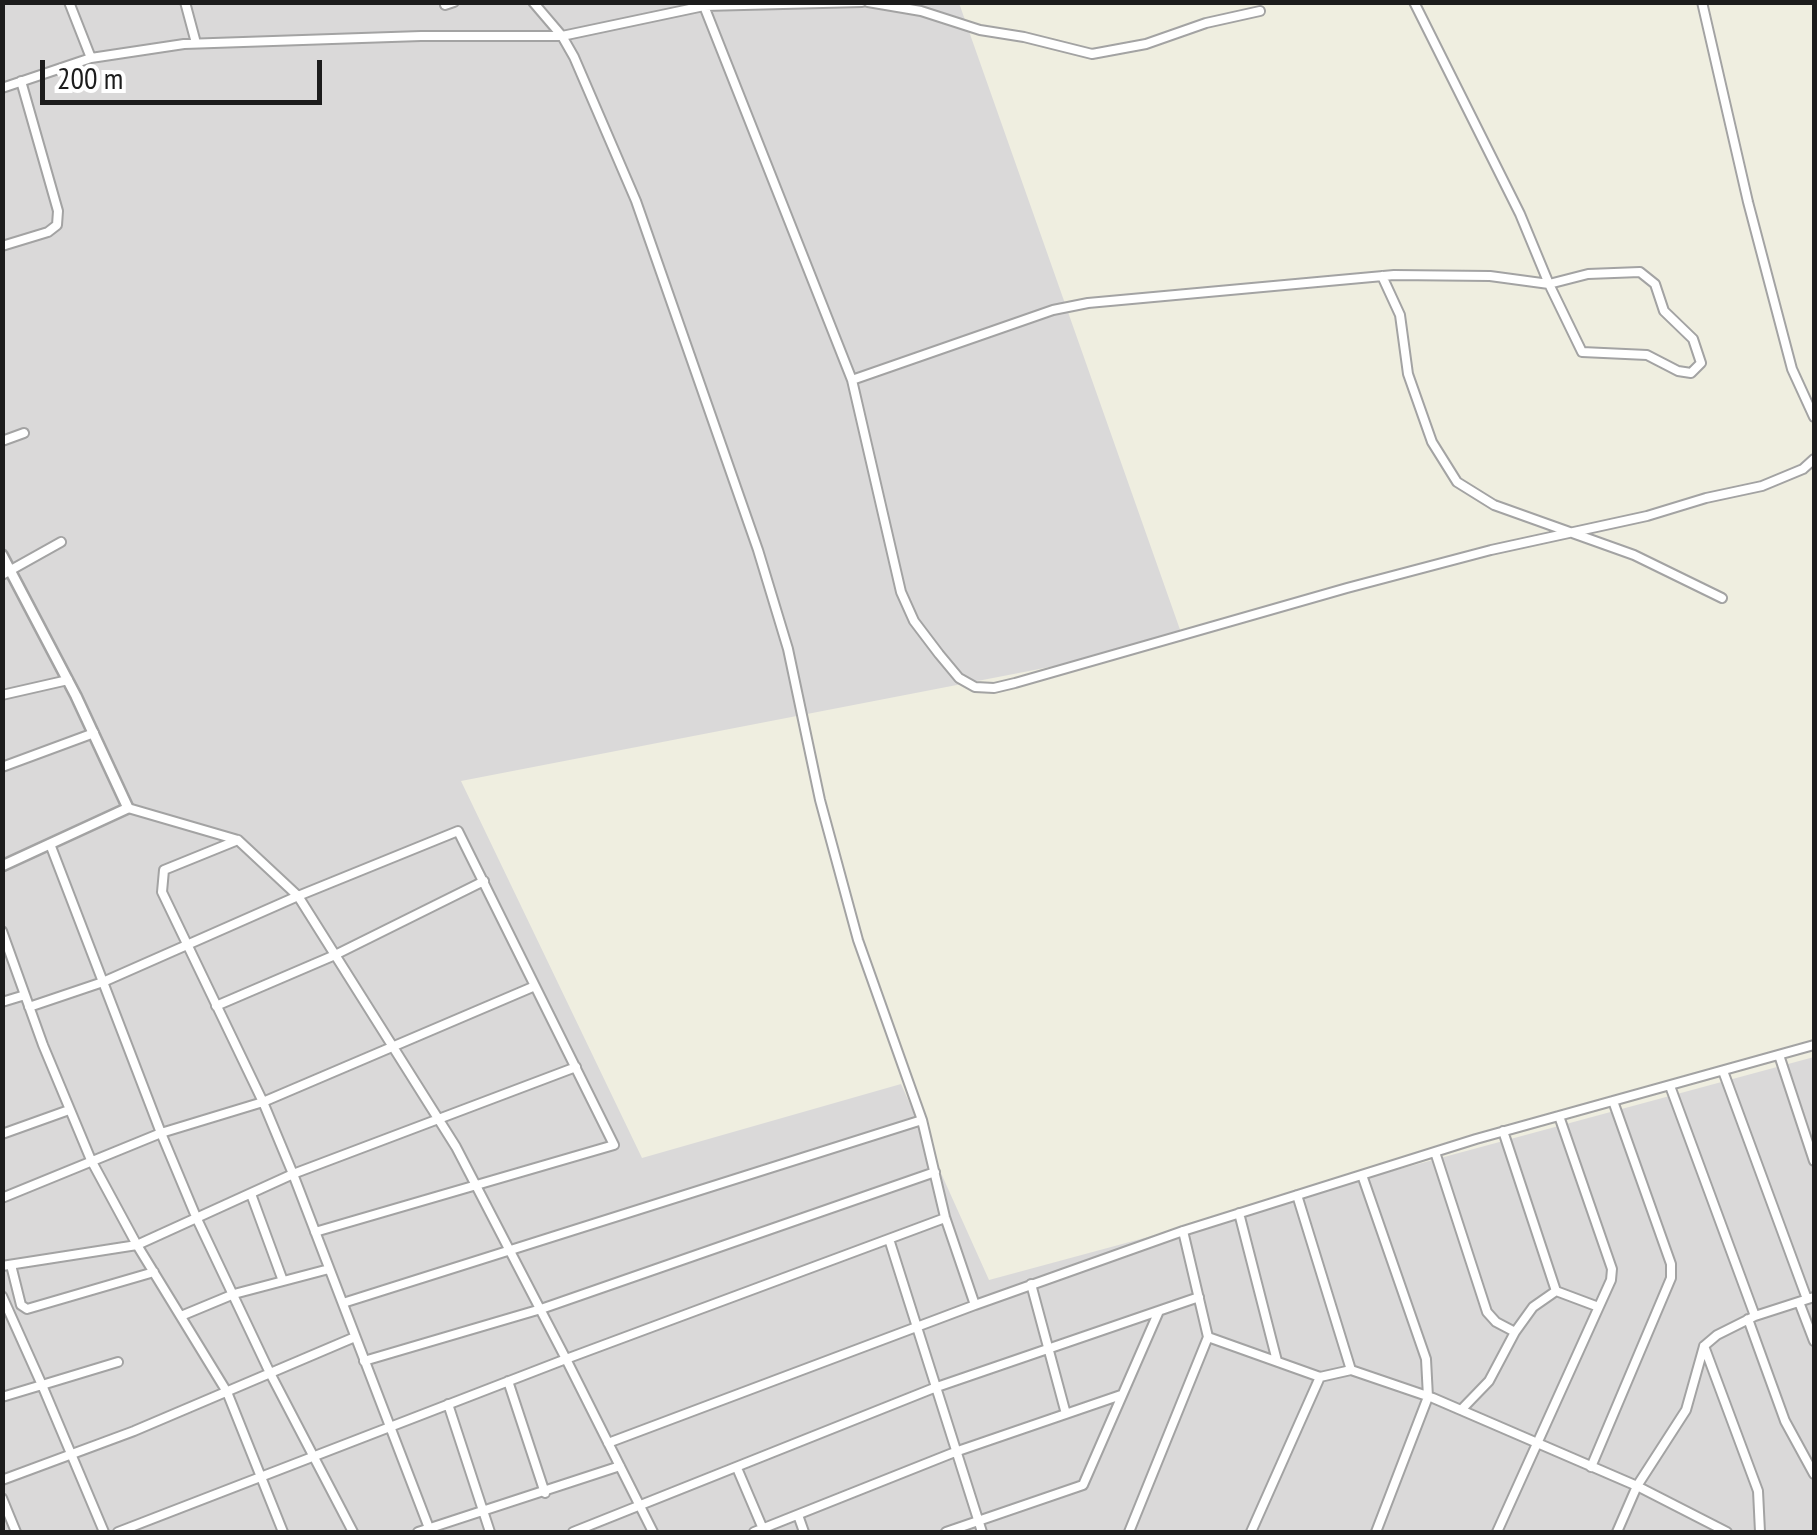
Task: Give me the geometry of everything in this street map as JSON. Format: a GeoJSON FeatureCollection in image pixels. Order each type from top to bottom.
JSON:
{"type":"FeatureCollection","features":[{"type":"Feature","properties":{"kind":"street"},"geometry":{"type":"LineString","coordinates":[[69,2],[91,58]]}},
{"type":"Feature","properties":{"kind":"street"},"geometry":{"type":"LineString","coordinates":[[185,2],[196,43]]}},
{"type":"Feature","properties":{"kind":"street"},"geometry":{"type":"LineString","coordinates":[[532,2],[562,36],[636,201],[758,550],[788,650],[820,800],[858,940],[922,1120],[945,1218],[975,1305]]}},
{"type":"Feature","properties":{"kind":"street"},"geometry":{"type":"LineString","coordinates":[[2,88],[91,58],[196,43],[562,36],[715,2]]}},
{"type":"Feature","properties":{"kind":"street"},"geometry":{"type":"LineString","coordinates":[[704,6],[865,2],[921,11],[980,30],[1024,36],[1092,54],[1146,44],[1206,22],[1260,11]]}},
{"type":"Feature","properties":{"kind":"street"},"geometry":{"type":"LineString","coordinates":[[852,380],[1053,310],[1088,302],[1382,276],[1490,276],[1549,284],[1588,274],[1640,272],[1656,284],[1664,311],[1692,339],[1701,362],[1691,373],[1647,355],[1582,352],[1549,284],[1520,214],[1414,2]]}},
{"type":"Feature","properties":{"kind":"street"},"geometry":{"type":"LineString","coordinates":[[1702,2],[1792,369],[1814,417]]}},
{"type":"Feature","properties":{"kind":"street"},"geometry":{"type":"LineString","coordinates":[[704,6],[852,380],[901,592],[914,621],[938,654],[959,678],[975,687],[1015,684],[1347,588],[1762,486],[1803,469],[1814,459]]}},
{"type":"Feature","properties":{"kind":"street"},"geometry":{"type":"LineString","coordinates":[[2,246],[48,232],[57,224],[58,212],[21,81]]}},
{"type":"Feature","properties":{"kind":"street"},"geometry":{"type":"LineString","coordinates":[[1382,276],[1400,315],[1408,374],[1432,442],[1457,482],[1494,505],[1634,555],[1722,598]]}},
{"type":"Feature","properties":{"kind":"street"},"geometry":{"type":"LineString","coordinates":[[2,441],[24,433]]}},
{"type":"Feature","properties":{"kind":"street"},"geometry":{"type":"LineString","coordinates":[[7,574],[61,542]]}},
{"type":"Feature","properties":{"kind":"street"},"geometry":{"type":"LineString","coordinates":[[2,555],[7,574],[68,680],[128,808]]}},
{"type":"Feature","properties":{"kind":"street"},"geometry":{"type":"LineString","coordinates":[[2,695],[68,680]]}},
{"type":"Feature","properties":{"kind":"street"},"geometry":{"type":"LineString","coordinates":[[2,767],[94,733]]}},
{"type":"Feature","properties":{"kind":"street"},"geometry":{"type":"LineString","coordinates":[[2,866],[128,808],[238,840],[298,896],[476,1183],[653,1532]]}},
{"type":"Feature","properties":{"kind":"street"},"geometry":{"type":"LineString","coordinates":[[29,1006],[102,982],[458,831],[614,1145],[315,1232]]}},
{"type":"Feature","properties":{"kind":"street"},"geometry":{"type":"LineString","coordinates":[[238,840],[164,870],[162,892],[263,1102],[429,1528]]}},
{"type":"Feature","properties":{"kind":"street"},"geometry":{"type":"LineString","coordinates":[[50,844],[198,1219],[270,1372],[353,1532]]}},
{"type":"Feature","properties":{"kind":"street"},"geometry":{"type":"LineString","coordinates":[[216,1006],[335,955],[484,882]]}},
{"type":"Feature","properties":{"kind":"street"},"geometry":{"type":"LineString","coordinates":[[2,931],[91,1160],[137,1245],[228,1392],[283,1532]]}},
{"type":"Feature","properties":{"kind":"street"},"geometry":{"type":"LineString","coordinates":[[2,1198],[161,1133],[263,1102],[535,986]]}},
{"type":"Feature","properties":{"kind":"street"},"geometry":{"type":"LineString","coordinates":[[2,1002],[25,995]]}},
{"type":"Feature","properties":{"kind":"street"},"geometry":{"type":"LineString","coordinates":[[608,1443],[1184,1231],[1503,1131],[1814,1045]]}},
{"type":"Feature","properties":{"kind":"street"},"geometry":{"type":"LineString","coordinates":[[1779,1055],[1814,1161]]}},
{"type":"Feature","properties":{"kind":"street"},"geometry":{"type":"LineString","coordinates":[[154,1272],[27,1309],[21,1305],[7,1265],[137,1245],[293,1174],[576,1067]]}},
{"type":"Feature","properties":{"kind":"street"},"geometry":{"type":"LineString","coordinates":[[1723,1072],[1807,1299],[1814,1340]]}},
{"type":"Feature","properties":{"kind":"street"},"geometry":{"type":"LineString","coordinates":[[1670,1086],[1785,1421],[1814,1474]]}},
{"type":"Feature","properties":{"kind":"street"},"geometry":{"type":"LineString","coordinates":[[1591,1467],[1671,1278],[1671,1264],[1613,1101]]}},
{"type":"Feature","properties":{"kind":"street"},"geometry":{"type":"LineString","coordinates":[[2,1134],[69,1110]]}},
{"type":"Feature","properties":{"kind":"street"},"geometry":{"type":"LineString","coordinates":[[1497,1532],[1611,1280],[1612,1269],[1560,1116]]}},
{"type":"Feature","properties":{"kind":"street"},"geometry":{"type":"LineString","coordinates":[[343,1303],[922,1120]]}},
{"type":"Feature","properties":{"kind":"street"},"geometry":{"type":"LineString","coordinates":[[1503,1131],[1556,1291]]}},
{"type":"Feature","properties":{"kind":"street"},"geometry":{"type":"LineString","coordinates":[[1435,1152],[1487,1312],[1514,1332]]}},
{"type":"Feature","properties":{"kind":"street"},"geometry":{"type":"LineString","coordinates":[[364,1360],[540,1309],[935,1172]]}},
{"type":"Feature","properties":{"kind":"street"},"geometry":{"type":"LineString","coordinates":[[1362,1175],[1426,1359],[1428,1397],[1376,1532]]}},
{"type":"Feature","properties":{"kind":"street"},"geometry":{"type":"LineString","coordinates":[[251,1194],[283,1281]]}},
{"type":"Feature","properties":{"kind":"street"},"geometry":{"type":"LineString","coordinates":[[1297,1195],[1351,1370]]}},
{"type":"Feature","properties":{"kind":"street"},"geometry":{"type":"LineString","coordinates":[[1239,1214],[1276,1361]]}},
{"type":"Feature","properties":{"kind":"street"},"geometry":{"type":"LineString","coordinates":[[118,1532],[945,1218]]}},
{"type":"Feature","properties":{"kind":"street"},"geometry":{"type":"LineString","coordinates":[[1129,1532],[1208,1336],[1184,1231]]}},
{"type":"Feature","properties":{"kind":"street"},"geometry":{"type":"LineString","coordinates":[[889,1238],[982,1532]]}},
{"type":"Feature","properties":{"kind":"street"},"geometry":{"type":"LineString","coordinates":[[182,1316],[234,1294],[329,1269]]}},
{"type":"Feature","properties":{"kind":"street"},"geometry":{"type":"LineString","coordinates":[[1032,1284],[1066,1414]]}},
{"type":"Feature","properties":{"kind":"street"},"geometry":{"type":"LineString","coordinates":[[1556,1291],[1596,1306]]}},
{"type":"Feature","properties":{"kind":"street"},"geometry":{"type":"LineString","coordinates":[[1460,1410],[1488,1381],[1514,1332],[1533,1307],[1556,1291]]}},
{"type":"Feature","properties":{"kind":"street"},"geometry":{"type":"LineString","coordinates":[[2,1296],[104,1532]]}},
{"type":"Feature","properties":{"kind":"street"},"geometry":{"type":"LineString","coordinates":[[573,1532],[934,1388],[1199,1297]]}},
{"type":"Feature","properties":{"kind":"street"},"geometry":{"type":"LineString","coordinates":[[1617,1532],[1637,1486],[1686,1410],[1704,1346],[1716,1335],[1752,1318],[1807,1299]]}},
{"type":"Feature","properties":{"kind":"street"},"geometry":{"type":"LineString","coordinates":[[946,1532],[1082,1485],[1159,1311]]}},
{"type":"Feature","properties":{"kind":"street"},"geometry":{"type":"LineString","coordinates":[[1208,1336],[1320,1377],[1351,1370],[1428,1397],[1637,1486],[1728,1532]]}},
{"type":"Feature","properties":{"kind":"street"},"geometry":{"type":"LineString","coordinates":[[2,1480],[355,1338]]}},
{"type":"Feature","properties":{"kind":"street"},"geometry":{"type":"LineString","coordinates":[[1704,1346],[1758,1491],[1760,1532]]}},
{"type":"Feature","properties":{"kind":"street"},"geometry":{"type":"LineString","coordinates":[[2,1397],[118,1362]]}},
{"type":"Feature","properties":{"kind":"street"},"geometry":{"type":"LineString","coordinates":[[1252,1532],[1320,1377]]}},
{"type":"Feature","properties":{"kind":"street"},"geometry":{"type":"LineString","coordinates":[[508,1381],[544,1493]]}},
{"type":"Feature","properties":{"kind":"street"},"geometry":{"type":"LineString","coordinates":[[737,1468],[758,1531],[955,1452],[1121,1395]]}},
{"type":"Feature","properties":{"kind":"street"},"geometry":{"type":"LineString","coordinates":[[448,1404],[490,1532]]}},
{"type":"Feature","properties":{"kind":"street"},"geometry":{"type":"LineString","coordinates":[[418,1532],[620,1466]]}},
{"type":"Feature","properties":{"kind":"street"},"geometry":{"type":"LineString","coordinates":[[2,1498],[16,1532]]}},
{"type":"Feature","properties":{"kind":"street"},"geometry":{"type":"LineString","coordinates":[[798,1515],[804,1532]]}},
{"type":"Feature","properties":{"kind":"shaded area"},"geometry":{"type":"Polygon","coordinates":[[[3,3],[959,3],[1184,641],[461,781],[642,1158],[901,1084],[989,1280],[1814,1057],[1814,1532],[3,1532],[3,3]]]}}]}
